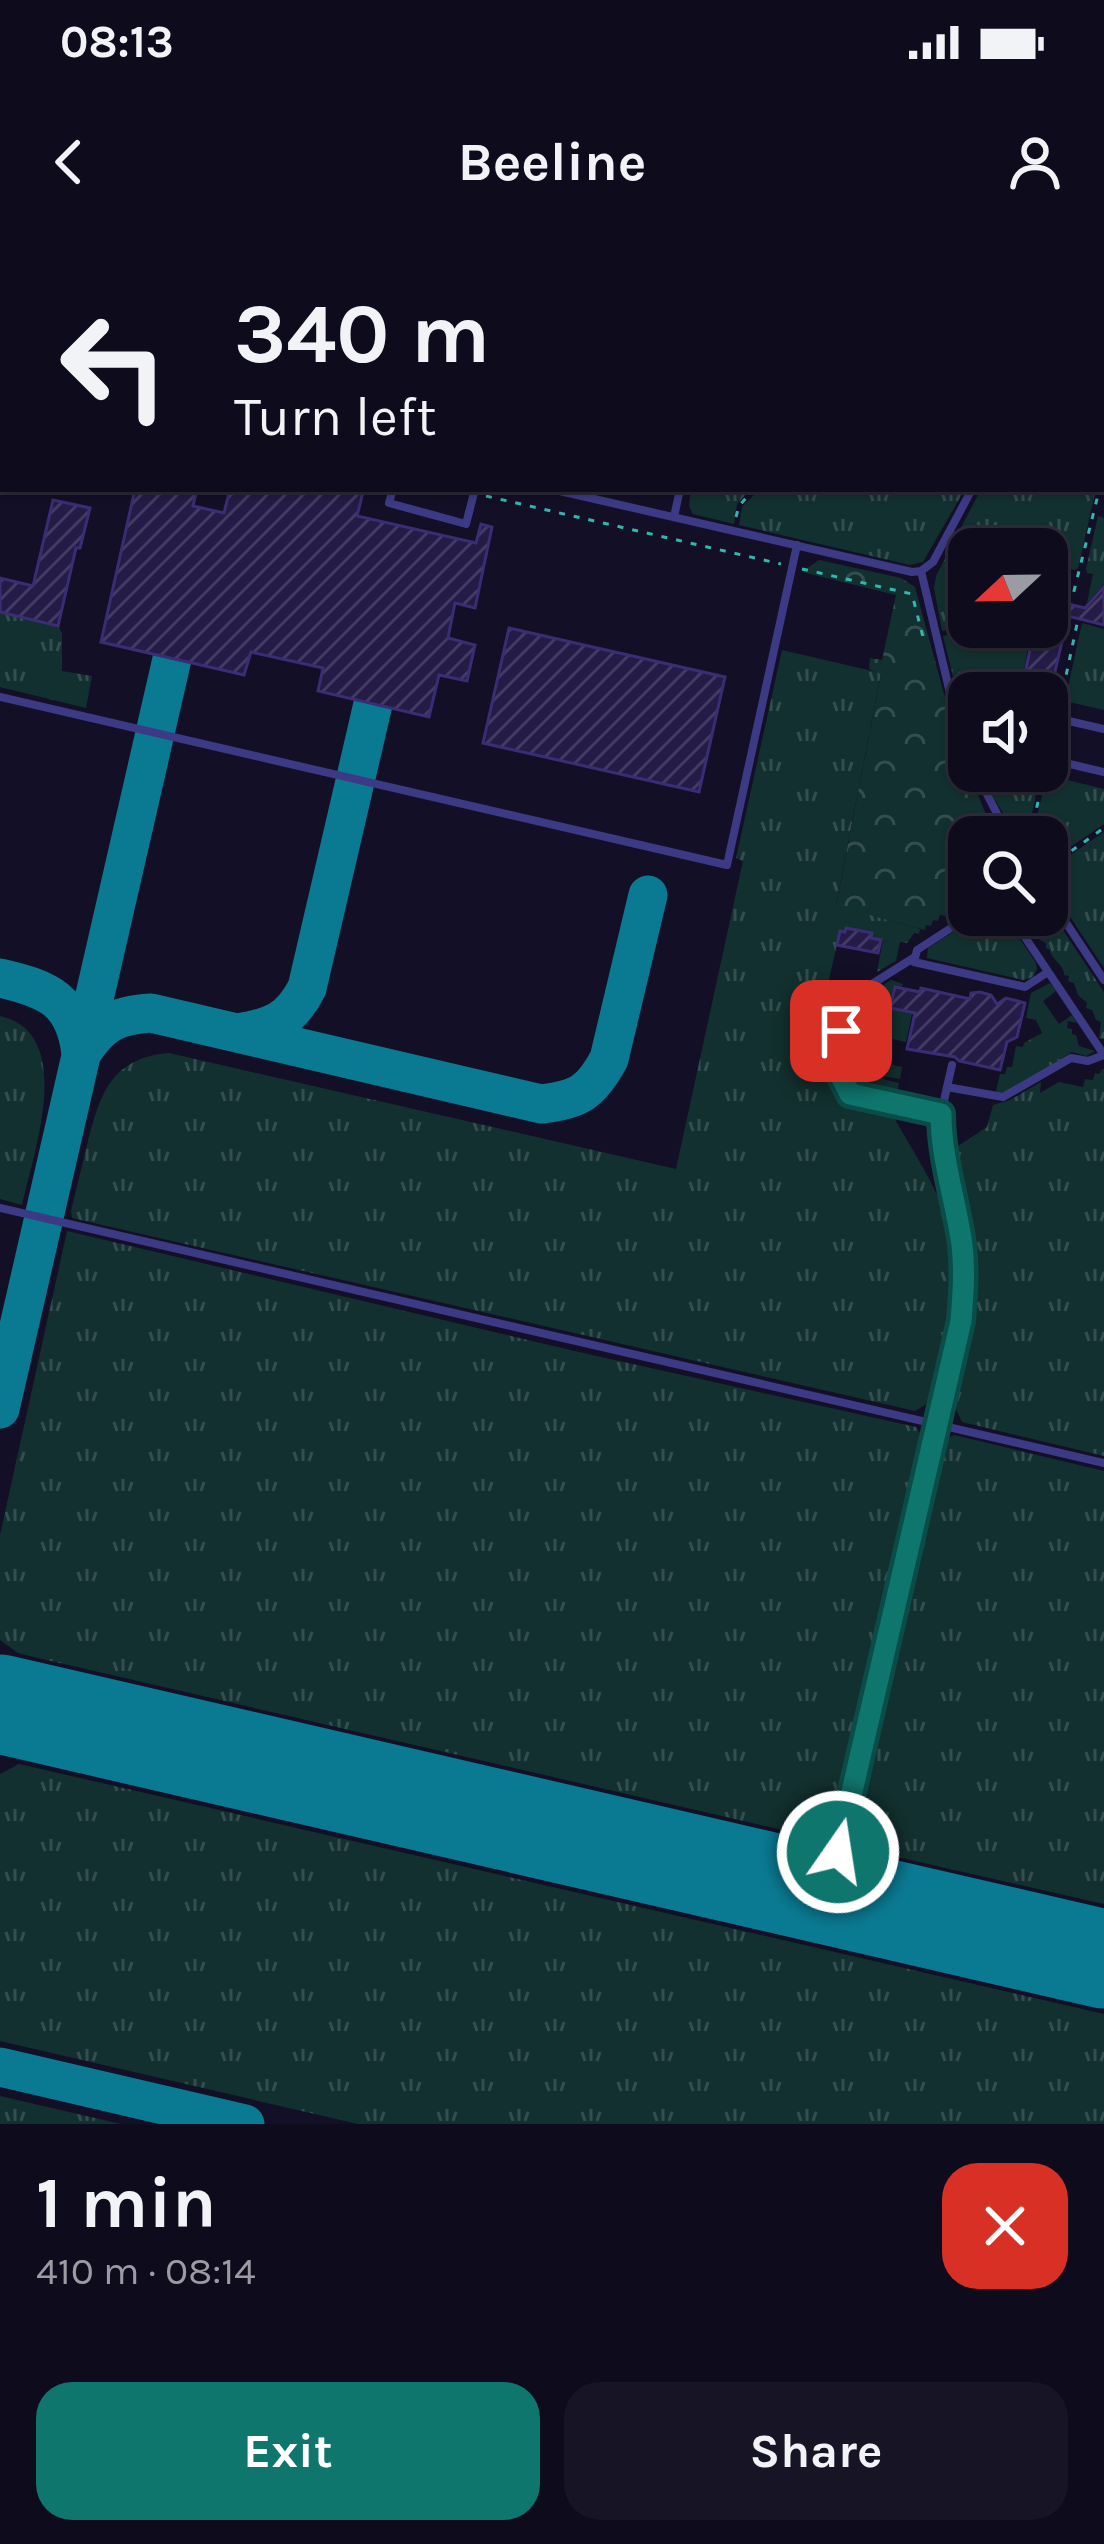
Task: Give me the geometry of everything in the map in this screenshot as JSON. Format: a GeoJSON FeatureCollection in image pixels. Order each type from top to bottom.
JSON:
{"type":"FeatureCollection","features":[{"type":"Feature","properties":{"kind":"lane"},"geometry":{"type":"LineString","coordinates":[[392,492],[389,503],[466,524],[475,492]]}},
{"type":"Feature","properties":{"kind":"lane"},"geometry":{"type":"LineString","coordinates":[[564,492],[912,572],[933,562],[970,492]]}},
{"type":"Feature","properties":{"kind":"lane"},"geometry":{"type":"LineString","coordinates":[[674,517],[679,492]]}},
{"type":"Feature","properties":{"kind":"lane"},"geometry":{"type":"LineString","coordinates":[[0,697],[727,865],[797,545]]}},
{"type":"Feature","properties":{"kind":"lane"},"geometry":{"type":"LineString","coordinates":[[921,571],[948,685]]}},
{"type":"Feature","properties":{"kind":"lane"},"geometry":{"type":"LineString","coordinates":[[1068,720],[1104,728]]}},
{"type":"Feature","properties":{"kind":"lane"},"geometry":{"type":"LineString","coordinates":[[1068,763],[1104,772]]}},
{"type":"Feature","properties":{"kind":"lane"},"geometry":{"type":"LineString","coordinates":[[1068,926],[1104,980]]}},
{"type":"Feature","properties":{"kind":"lane"},"geometry":{"type":"LineString","coordinates":[[948,930],[917,950],[914,962],[1025,987],[1048,972]]}},
{"type":"Feature","properties":{"kind":"lane"},"geometry":{"type":"LineString","coordinates":[[947,1087],[1003,1097],[1072,1058],[1088,1061],[1104,1055],[1024,936]]}},
{"type":"Feature","properties":{"kind":"lane"},"geometry":{"type":"LineString","coordinates":[[915,957],[848,999],[834,1063],[850,1094],[941,1114]]}},
{"type":"Feature","properties":{"kind":"lane"},"geometry":{"type":"LineString","coordinates":[[829,1895],[961,1321],[962,1245],[941,1141],[941,1114],[952,1065]]}},
{"type":"Feature","properties":{"kind":"lane"},"geometry":{"type":"LineString","coordinates":[[0,1208],[1104,1463]]}},
{"type":"Feature","properties":{"kind":"path"},"geometry":{"type":"LineString","coordinates":[[479,492],[912,594],[922,638],[948,632]]}},
{"type":"Feature","properties":{"kind":"path"},"geometry":{"type":"LineString","coordinates":[[733,531],[739,506],[751,492]]}},
{"type":"Feature","properties":{"kind":"path"},"geometry":{"type":"LineString","coordinates":[[1068,594],[1073,595],[1099,492]]}},
{"type":"Feature","properties":{"kind":"path"},"geometry":{"type":"LineString","coordinates":[[1093,512],[1104,515]]}},
{"type":"Feature","properties":{"kind":"path"},"geometry":{"type":"LineString","coordinates":[[1064,672],[1077,624]]}},
{"type":"Feature","properties":{"kind":"path"},"geometry":{"type":"LineString","coordinates":[[1068,853],[1104,828]]}},
{"type":"Feature","properties":{"kind":"green space"},"geometry":{"type":"Polygon","coordinates":[[[691,492],[748,492],[737,504],[734,524],[693,514],[691,492]]]}},
{"type":"Feature","properties":{"kind":"green space"},"geometry":{"type":"Polygon","coordinates":[[[757,492],[963,492],[923,562],[910,565],[739,525],[742,507],[757,492]]]}},
{"type":"Feature","properties":{"kind":"green space"},"geometry":{"type":"Polygon","coordinates":[[[979,492],[1095,492],[1075,570],[1068,569],[1068,528],[961,528],[979,492]]]}},
{"type":"Feature","properties":{"kind":"green space"},"geometry":{"type":"Polygon","coordinates":[[[1098,516],[1104,518],[1104,584],[1087,603],[1093,574],[1086,569],[1098,516]]]}},
{"type":"Feature","properties":{"kind":"green space"},"geometry":{"type":"Polygon","coordinates":[[[948,553],[948,630],[942,631],[934,588],[948,553]]]}},
{"type":"Feature","properties":{"kind":"green space"},"geometry":{"type":"Polygon","coordinates":[[[819,560],[901,578],[915,587],[948,709],[948,792],[977,792],[988,816],[948,816],[948,911],[925,930],[836,906],[881,674],[869,669],[870,658],[882,660],[896,595],[802,572],[819,560]]]}},
{"type":"Feature","properties":{"kind":"green space"},"geometry":{"type":"Polygon","coordinates":[[[0,608],[56,622],[62,633],[62,671],[92,676],[86,708],[0,687],[0,608]]]}},
{"type":"Feature","properties":{"kind":"green space"},"geometry":{"type":"Polygon","coordinates":[[[1082,623],[1104,629],[1104,710],[1068,702],[1082,623]]]}},
{"type":"Feature","properties":{"kind":"green space"},"geometry":{"type":"Polygon","coordinates":[[[948,635],[948,648],[1028,648],[1023,672],[952,672],[943,636],[948,635]]]}},
{"type":"Feature","properties":{"kind":"green space"},"geometry":{"type":"Polygon","coordinates":[[[782,650],[881,673],[836,905],[920,929],[907,943],[900,942],[896,961],[877,972],[883,940],[840,931],[818,1028],[832,1033],[825,1072],[840,1097],[893,1111],[953,1237],[956,1284],[951,1331],[935,1399],[915,1411],[72,1218],[103,1095],[133,1062],[169,1053],[676,1169],[743,861],[736,858],[782,650]]]}},
{"type":"Feature","properties":{"kind":"green space"},"geometry":{"type":"Polygon","coordinates":[[[1068,780],[1104,789],[1104,824],[1068,849],[1068,816],[1037,816],[1043,792],[1068,792],[1068,780]]]}},
{"type":"Feature","properties":{"kind":"green space"},"geometry":{"type":"Polygon","coordinates":[[[990,792],[1037,792],[1031,816],[1005,816],[990,792]]]}},
{"type":"Feature","properties":{"kind":"green space"},"geometry":{"type":"Polygon","coordinates":[[[1104,832],[1104,968],[1068,914],[1068,857],[1104,832]]]}},
{"type":"Feature","properties":{"kind":"green space"},"geometry":{"type":"Polygon","coordinates":[[[948,935],[1018,936],[1037,969],[1033,977],[1023,980],[927,958],[928,948],[948,935]]]}},
{"type":"Feature","properties":{"kind":"green space"},"geometry":{"type":"Polygon","coordinates":[[[1038,936],[1067,936],[1104,992],[1104,1039],[1099,1038],[1101,1022],[1086,1008],[1074,983],[1038,936]]]}},
{"type":"Feature","properties":{"kind":"green space"},"geometry":{"type":"Polygon","coordinates":[[[891,980],[903,984],[894,986],[889,1008],[912,1014],[906,1042],[883,1037],[884,1030],[879,1029],[877,1034],[865,1031],[863,1041],[882,1045],[875,1061],[902,1067],[900,1079],[882,1076],[899,1083],[896,1096],[858,1088],[842,1062],[847,1037],[861,1039],[873,992],[891,980]]]}},
{"type":"Feature","properties":{"kind":"green space"},"geometry":{"type":"Polygon","coordinates":[[[1050,983],[1056,991],[1043,1001],[1059,1024],[1072,1015],[1077,1023],[1068,1021],[1067,1028],[1076,1035],[1079,1046],[1095,1051],[1086,1056],[1072,1052],[1012,1090],[999,1093],[1000,1074],[1012,1067],[1016,1046],[1023,1047],[1042,1033],[1036,1020],[1026,1018],[1031,993],[1050,983]]]}},
{"type":"Feature","properties":{"kind":"green space"},"geometry":{"type":"Polygon","coordinates":[[[0,1016],[24,1027],[37,1046],[44,1070],[40,1127],[22,1205],[0,1199],[0,1016]]]}},
{"type":"Feature","properties":{"kind":"green space"},"geometry":{"type":"Polygon","coordinates":[[[1102,1069],[1104,1456],[962,1422],[951,1399],[967,1332],[973,1274],[961,1204],[958,1146],[987,1127],[993,1105],[1041,1082],[1040,1093],[1059,1082],[1083,1087],[1085,1079],[1093,1080],[1102,1069]]]}},
{"type":"Feature","properties":{"kind":"green space"},"geometry":{"type":"Polygon","coordinates":[[[67,1231],[916,1427],[925,1441],[836,1824],[813,1837],[38,1658],[18,1653],[0,1640],[0,1535],[67,1231]]]}},
{"type":"Feature","properties":{"kind":"green space"},"geometry":{"type":"Polygon","coordinates":[[[954,1435],[1104,1471],[1104,1904],[867,1850],[853,1827],[940,1443],[954,1435]]]}},
{"type":"Feature","properties":{"kind":"green space"},"geometry":{"type":"Polygon","coordinates":[[[19,1764],[1104,2014],[1104,2124],[358,2124],[0,2041],[0,1774],[19,1764]]]}},
{"type":"Feature","properties":{"kind":"green space"},"geometry":{"type":"Polygon","coordinates":[[[0,2096],[121,2124],[0,2124],[0,2096]]]}},
{"type":"Feature","properties":{"kind":"building"},"geometry":{"type":"Polygon","coordinates":[[[134,492],[196,492],[193,506],[224,513],[229,492],[363,492],[357,516],[476,543],[481,524],[492,527],[475,608],[455,603],[448,638],[475,645],[467,681],[439,675],[429,717],[318,691],[323,668],[251,652],[244,675],[101,642],[134,492]]]}},
{"type":"Feature","properties":{"kind":"building"},"geometry":{"type":"Polygon","coordinates":[[[53,500],[90,508],[58,626],[0,612],[0,578],[33,586],[53,500]]]}},
{"type":"Feature","properties":{"kind":"building"},"geometry":{"type":"Polygon","coordinates":[[[1104,587],[1104,625],[1068,616],[1068,604],[1085,608],[1104,587]]]}},
{"type":"Feature","properties":{"kind":"building"},"geometry":{"type":"Polygon","coordinates":[[[509,628],[725,677],[699,792],[483,743],[509,628]]]}},
{"type":"Feature","properties":{"kind":"building"},"geometry":{"type":"Polygon","coordinates":[[[1030,648],[1060,648],[1055,672],[1025,672],[1030,648]]]}},
{"type":"Feature","properties":{"kind":"building"},"geometry":{"type":"Polygon","coordinates":[[[840,931],[872,933],[871,938],[881,940],[878,953],[837,945],[840,931]]]}},
{"type":"Feature","properties":{"kind":"building"},"geometry":{"type":"Polygon","coordinates":[[[895,987],[970,999],[971,993],[980,992],[991,995],[997,1004],[1006,998],[1025,1003],[1017,1037],[1007,1042],[1000,1070],[907,1049],[915,1013],[890,1008],[895,987]]]}},
{"type":"Feature","properties":{"kind":"taxiway"},"geometry":{"type":"LineString","coordinates":[[0,1409],[172,659]]}},
{"type":"Feature","properties":{"kind":"taxiway"},"geometry":{"type":"LineString","coordinates":[[238,1033],[279,1021],[307,988],[373,704]]}},
{"type":"Feature","properties":{"kind":"taxiway"},"geometry":{"type":"LineString","coordinates":[[81,1054],[110,1023],[151,1013],[541,1104],[565,1100],[590,1087],[609,1059],[648,895]]}},
{"type":"Feature","properties":{"kind":"taxiway"},"geometry":{"type":"LineString","coordinates":[[0,978],[56,1000],[73,1021],[81,1054]]}},
{"type":"Feature","properties":{"kind":"taxiway"},"geometry":{"type":"LineString","coordinates":[[0,2067],[245,2124]]}},
{"type":"Feature","properties":{"kind":"runway"},"geometry":{"type":"LineString","coordinates":[[0,1704],[1104,1959]]}},
{"type":"Feature","properties":{"kind":"route"},"geometry":{"type":"LineString","coordinates":[[838,1852],[961,1321],[965,1280],[941,1141],[941,1114],[850,1094],[834,1063],[841,1031]]}}]}
